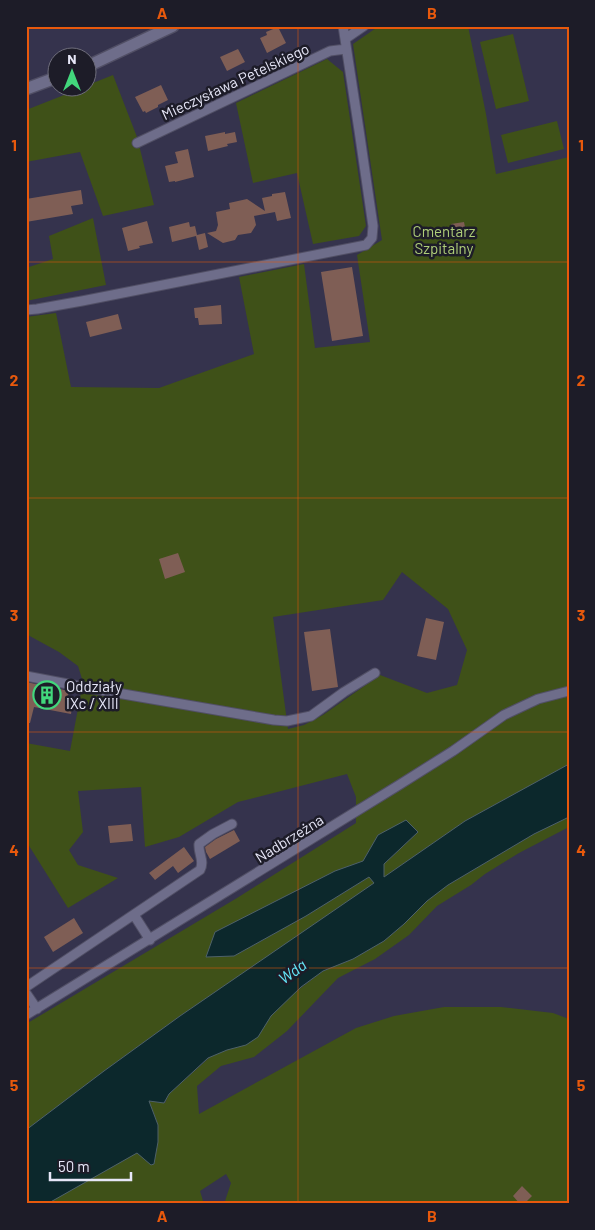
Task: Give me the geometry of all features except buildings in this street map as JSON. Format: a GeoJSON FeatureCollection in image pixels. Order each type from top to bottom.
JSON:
{"type":"FeatureCollection","features":[{"type":"Feature","properties":{"kind":"street"},"geometry":{"type":"LineString","coordinates":[[98,61],[173,26]]}},
{"type":"Feature","properties":{"kind":"street"},"geometry":{"type":"LineString","coordinates":[[26,310],[82,301],[366,245],[372,238],[373,226],[343,26]]}},
{"type":"Feature","properties":{"kind":"street"},"geometry":{"type":"LineString","coordinates":[[344,39],[364,26]]}},
{"type":"Feature","properties":{"kind":"street","name":"Mieczysława Petelskiego"},"geometry":{"type":"LineString","coordinates":[[136,143],[330,51],[346,49]]}},
{"type":"Feature","properties":{"kind":"street"},"geometry":{"type":"LineString","coordinates":[[26,89],[48,81]]}},
{"type":"Feature","properties":{"kind":"street"},"geometry":{"type":"LineString","coordinates":[[26,676],[104,691],[287,721],[311,716],[344,692],[375,673]]}},
{"type":"Feature","properties":{"kind":"street","name":"Nadbrzeżna"},"geometry":{"type":"LineString","coordinates":[[26,1015],[399,785],[453,751],[504,715],[538,699],[569,691]]}},
{"type":"Feature","properties":{"kind":"street"},"geometry":{"type":"LineString","coordinates":[[26,987],[200,870],[202,861],[198,849],[199,844],[232,824]]}},
{"type":"Feature","properties":{"kind":"street"},"geometry":{"type":"LineString","coordinates":[[134,915],[150,940]]}},
{"type":"Feature","properties":{"kind":"street"},"geometry":{"type":"LineString","coordinates":[[26,993],[37,1009]]}},
{"type":"Feature","properties":{"kind":"green space","name":"Cmentarz Szpitalny"},"geometry":{"type":"Polygon","coordinates":[[[379,26],[468,26],[496,174],[569,157],[569,764],[465,821],[383,878],[384,864],[418,832],[378,835],[363,861],[335,871],[215,932],[234,956],[306,916],[369,877],[375,884],[180,1016],[26,1130],[26,1024],[237,898],[356,823],[356,797],[347,774],[238,802],[179,837],[145,847],[141,787],[78,791],[83,832],[69,850],[78,865],[118,878],[68,908],[26,841],[26,743],[70,751],[83,682],[78,666],[59,652],[26,634],[26,317],[56,313],[71,387],[159,388],[254,354],[239,277],[304,264],[315,348],[370,342],[357,255],[382,240],[353,44],[379,26]],[[402,572],[383,600],[273,617],[288,729],[304,725],[323,715],[380,675],[427,693],[457,685],[467,650],[448,609],[402,572]]]}},
{"type":"Feature","properties":{"kind":"green space"},"geometry":{"type":"Polygon","coordinates":[[[513,34],[529,101],[496,109],[480,42],[513,34]]]}},
{"type":"Feature","properties":{"kind":"green space"},"geometry":{"type":"Polygon","coordinates":[[[327,59],[343,72],[366,226],[359,236],[313,244],[297,173],[253,183],[236,103],[327,59]]]}},
{"type":"Feature","properties":{"kind":"green space"},"geometry":{"type":"Polygon","coordinates":[[[113,75],[137,137],[154,205],[103,216],[80,152],[26,162],[26,110],[57,98],[98,98],[98,81],[113,75]]]}},
{"type":"Feature","properties":{"kind":"green space"},"geometry":{"type":"Polygon","coordinates":[[[557,121],[564,149],[508,163],[501,135],[557,121]]]}},
{"type":"Feature","properties":{"kind":"green space"},"geometry":{"type":"Polygon","coordinates":[[[93,218],[106,285],[26,301],[26,268],[53,259],[49,236],[93,218]]]}},
{"type":"Feature","properties":{"kind":"green space"},"geometry":{"type":"Polygon","coordinates":[[[569,817],[569,827],[519,853],[485,874],[437,906],[409,935],[375,959],[338,978],[287,1031],[254,1057],[221,1066],[197,1086],[199,1114],[356,1028],[394,1016],[444,1007],[501,1007],[553,1013],[569,1019],[569,1204],[224,1204],[231,1183],[226,1174],[200,1191],[204,1204],[26,1204],[26,1186],[158,1125],[149,1101],[165,1103],[169,1094],[209,1058],[323,971],[353,959],[384,941],[427,901],[448,885],[534,834],[569,817]]]}},
{"type":"Feature","properties":{"kind":"water","name":"Wda"},"geometry":{"type":"Polygon","coordinates":[[[569,764],[569,817],[534,834],[448,885],[427,901],[384,941],[353,959],[323,971],[301,987],[271,1016],[258,1037],[246,1045],[208,1058],[169,1094],[164,1103],[149,1101],[158,1125],[158,1142],[154,1164],[151,1165],[137,1153],[47,1204],[26,1204],[26,1130],[180,1016],[374,883],[369,877],[306,916],[234,956],[206,957],[215,932],[335,871],[363,861],[378,835],[406,820],[418,832],[384,864],[384,877],[465,821],[569,764]]]}},
{"type":"Feature","properties":{"kind":"place","name":"Oddziały IXc / XIII"},"geometry":{"type":"Point","coordinates":[47,695]}}]}
